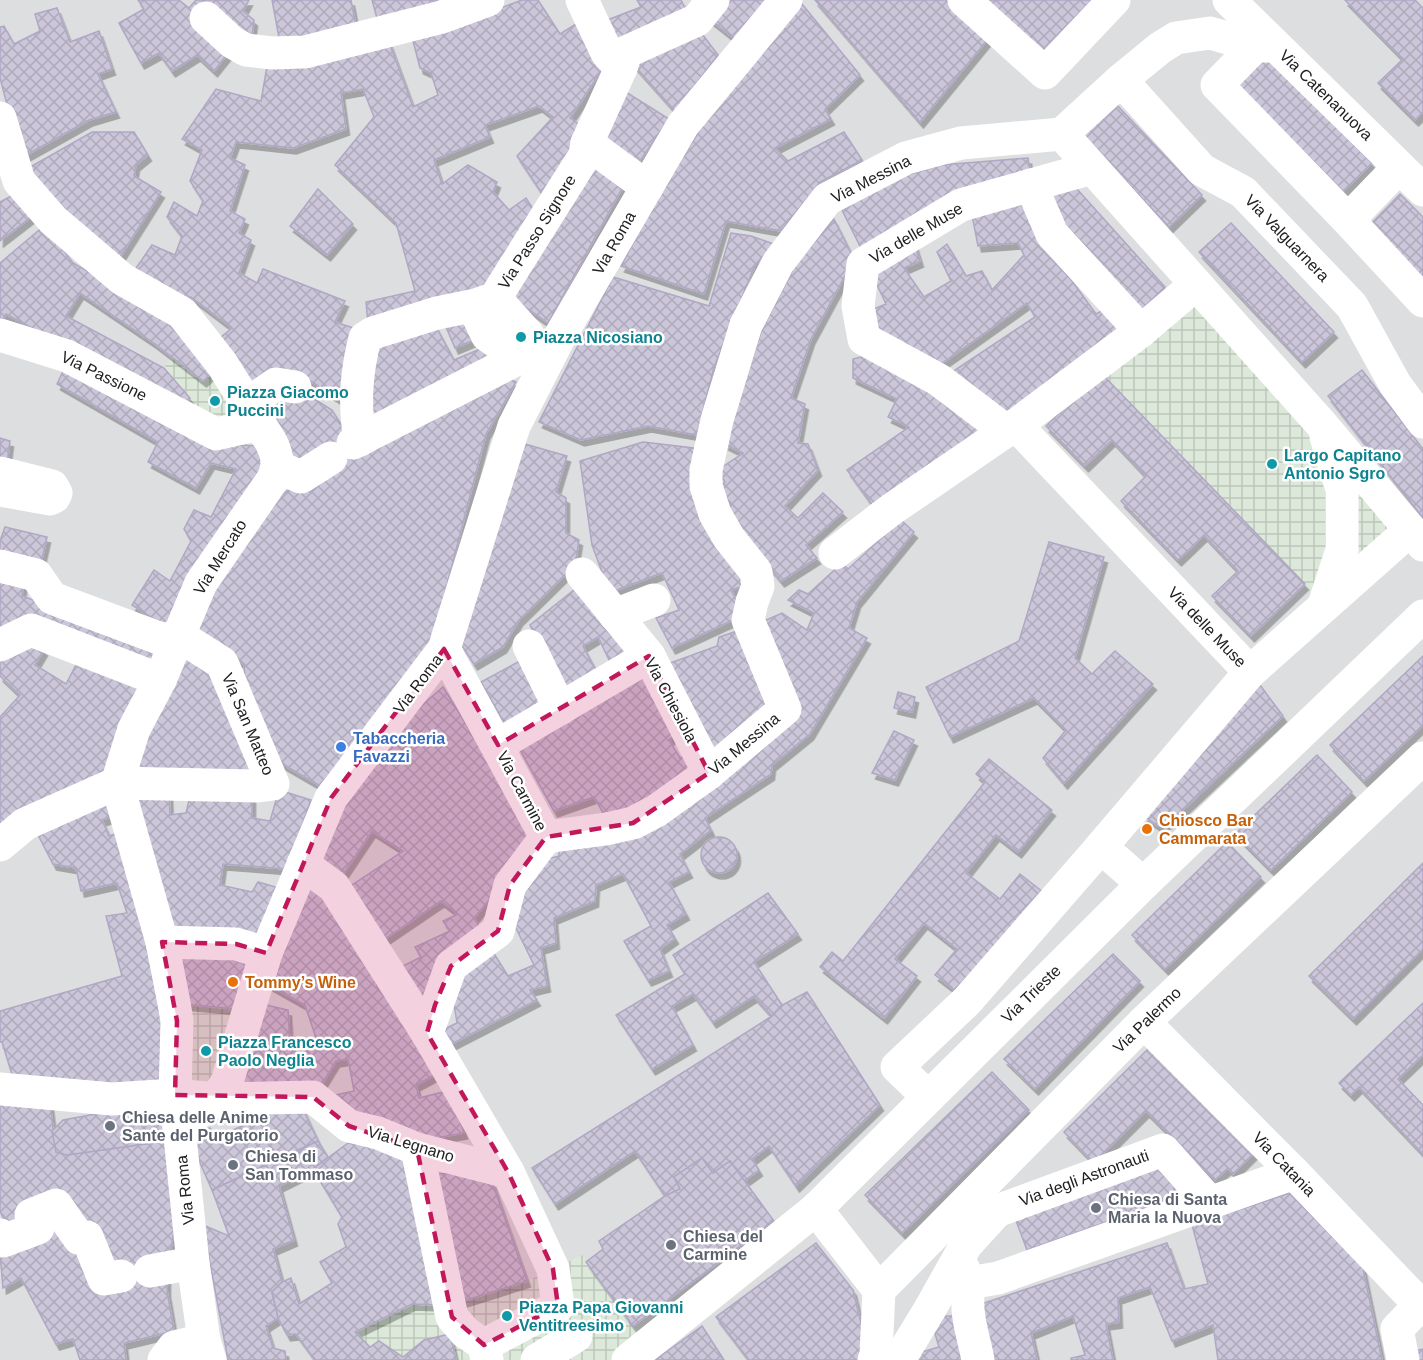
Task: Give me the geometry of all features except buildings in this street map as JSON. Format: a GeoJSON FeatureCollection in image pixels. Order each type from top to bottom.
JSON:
{"type":"FeatureCollection","features":[{"type":"Feature","properties":{"kind":"street"},"geometry":{"type":"LineString","coordinates":[[195,8],[232,42],[246,50],[272,53],[305,52],[442,17],[488,0]]}},
{"type":"Feature","properties":{"kind":"street"},"geometry":{"type":"LineString","coordinates":[[582,0],[608,53],[621,68]]}},
{"type":"Feature","properties":{"kind":"street","name":"Via Passo Signore"},"geometry":{"type":"LineString","coordinates":[[348,447],[364,338],[373,333],[437,313],[476,305],[495,298],[585,155],[587,143],[626,52],[697,20],[713,0]]}},
{"type":"Feature","properties":{"kind":"street","name":"Via Roma"},"geometry":{"type":"LineString","coordinates":[[207,1350],[192,1263],[179,1127],[216,1099],[227,1082],[266,953],[331,798],[444,649],[514,426],[562,333],[683,125],[786,0]]}},
{"type":"Feature","properties":{"kind":"street"},"geometry":{"type":"LineString","coordinates":[[964,0],[1045,73],[1114,0]]}},
{"type":"Feature","properties":{"kind":"street","name":"Via Catenanuova"},"geometry":{"type":"LineString","coordinates":[[1229,0],[1265,46],[1423,190]]}},
{"type":"Feature","properties":{"kind":"street"},"geometry":{"type":"LineString","coordinates":[[927,1096],[897,1067],[967,1001],[1250,672],[1324,605],[1416,538],[1323,426],[1062,134],[1121,80],[1176,38],[1210,33],[1265,46]]}},
{"type":"Feature","properties":{"kind":"street"},"geometry":{"type":"LineString","coordinates":[[1265,46],[1217,85],[1423,301]]}},
{"type":"Feature","properties":{"kind":"street","name":"Via Valguarnera"},"geometry":{"type":"LineString","coordinates":[[1121,80],[1202,170],[1243,192],[1352,306],[1395,384],[1423,423]]}},
{"type":"Feature","properties":{"kind":"street"},"geometry":{"type":"LineString","coordinates":[[0,118],[19,181],[53,220],[122,279],[182,313],[222,364],[278,455],[278,467],[301,477],[348,447],[508,364],[528,335],[495,298]]}},
{"type":"Feature","properties":{"kind":"street","name":"Via Messina"},"geometry":{"type":"LineString","coordinates":[[546,837],[606,830],[633,823],[656,811],[710,773],[785,709],[748,620],[759,586],[756,572],[729,538],[715,514],[706,486],[706,470],[717,420],[746,325],[778,263],[828,199],[906,158],[961,143],[1062,134]]}},
{"type":"Feature","properties":{"kind":"street"},"geometry":{"type":"LineString","coordinates":[[587,143],[647,187]]}},
{"type":"Feature","properties":{"kind":"street"},"geometry":{"type":"LineString","coordinates":[[1348,220],[1399,167]]}},
{"type":"Feature","properties":{"kind":"street","name":"Via delle Muse"},"geometry":{"type":"LineString","coordinates":[[1092,168],[961,205],[863,264],[858,306],[864,339],[939,380],[1011,428],[1250,672]]}},
{"type":"Feature","properties":{"kind":"street"},"geometry":{"type":"LineString","coordinates":[[1031,185],[1052,234],[1141,331]]}},
{"type":"Feature","properties":{"kind":"street"},"geometry":{"type":"LineString","coordinates":[[835,553],[892,509],[1011,428],[1141,331],[1196,285]]}},
{"type":"Feature","properties":{"kind":"street","name":"Via Passione"},"geometry":{"type":"LineString","coordinates":[[0,335],[67,356],[216,434],[253,414]]}},
{"type":"Feature","properties":{"kind":"street"},"geometry":{"type":"LineString","coordinates":[[253,414],[276,384],[295,387]]}},
{"type":"Feature","properties":{"kind":"street"},"geometry":{"type":"LineString","coordinates":[[1323,426],[1342,500],[1342,550],[1324,605]]}},
{"type":"Feature","properties":{"kind":"street","name":"Via Mercato"},"geometry":{"type":"LineString","coordinates":[[117,783],[134,729],[160,680],[201,583],[273,479],[278,467]]}},
{"type":"Feature","properties":{"kind":"street"},"geometry":{"type":"LineString","coordinates":[[0,473],[52,486],[56,493],[50,499],[0,490]]}},
{"type":"Feature","properties":{"kind":"street"},"geometry":{"type":"LineString","coordinates":[[0,566],[36,575],[52,598],[164,640],[178,635]]}},
{"type":"Feature","properties":{"kind":"street","name":"Via Chiesiola"},"geometry":{"type":"LineString","coordinates":[[582,574],[649,656],[710,773]]}},
{"type":"Feature","properties":{"kind":"street"},"geometry":{"type":"LineString","coordinates":[[615,615],[654,600]]}},
{"type":"Feature","properties":{"kind":"street","name":"Via Trieste"},"geometry":{"type":"LineString","coordinates":[[628,1360],[816,1209],[927,1096],[1143,884],[1423,616]]}},
{"type":"Feature","properties":{"kind":"street"},"geometry":{"type":"LineString","coordinates":[[0,645],[31,630],[160,680]]}},
{"type":"Feature","properties":{"kind":"street","name":"Via San Matteo"},"geometry":{"type":"LineString","coordinates":[[117,783],[258,786],[273,784],[222,663],[178,635]]}},
{"type":"Feature","properties":{"kind":"street"},"geometry":{"type":"LineString","coordinates":[[529,646],[560,709]]}},
{"type":"Feature","properties":{"kind":"street","name":"Via Carmine"},"geometry":{"type":"LineString","coordinates":[[427,1033],[451,966],[498,931],[510,885],[546,837],[444,649]]}},
{"type":"Feature","properties":{"kind":"street"},"geometry":{"type":"LineString","coordinates":[[498,745],[649,656]]}},
{"type":"Feature","properties":{"kind":"street","name":"Via Palermo"},"geometry":{"type":"LineString","coordinates":[[879,1290],[1144,1022],[1423,758]]}},
{"type":"Feature","properties":{"kind":"street"},"geometry":{"type":"LineString","coordinates":[[0,846],[25,824],[117,783],[162,942],[177,1021],[175,1095],[179,1127]]}},
{"type":"Feature","properties":{"kind":"street"},"geometry":{"type":"LineString","coordinates":[[1101,847],[1143,884]]}},
{"type":"Feature","properties":{"kind":"street"},"geometry":{"type":"LineString","coordinates":[[303,864],[334,887],[427,1033],[508,1172],[553,1269],[558,1306],[486,1353],[452,1317],[417,1149]]}},
{"type":"Feature","properties":{"kind":"street"},"geometry":{"type":"LineString","coordinates":[[162,942],[236,944],[266,953]]}},
{"type":"Feature","properties":{"kind":"street","name":"Via Catania"},"geometry":{"type":"LineString","coordinates":[[1144,1022],[1294,1173],[1421,1307]]}},
{"type":"Feature","properties":{"kind":"street","name":"Via Legnano"},"geometry":{"type":"LineString","coordinates":[[0,1089],[112,1099],[175,1095],[216,1099],[313,1097],[349,1126],[378,1132],[417,1149],[508,1172]]}},
{"type":"Feature","properties":{"kind":"street","name":"Via degli Astronauti"},"geometry":{"type":"LineString","coordinates":[[964,1271],[966,1245],[997,1211],[1163,1150],[1211,1204]]}},
{"type":"Feature","properties":{"kind":"street"},"geometry":{"type":"LineString","coordinates":[[964,1271],[998,1278],[1294,1173]]}},
{"type":"Feature","properties":{"kind":"street"},"geometry":{"type":"LineString","coordinates":[[0,1235],[3,1241],[38,1228],[32,1215],[56,1205],[79,1238],[87,1237],[104,1279],[192,1263]]}},
{"type":"Feature","properties":{"kind":"street"},"geometry":{"type":"LineString","coordinates":[[816,1209],[879,1290],[874,1360]]}},
{"type":"Feature","properties":{"kind":"street"},"geometry":{"type":"LineString","coordinates":[[899,1360],[964,1271]]}},
{"type":"Feature","properties":{"kind":"street"},"geometry":{"type":"LineString","coordinates":[[964,1271],[968,1309],[978,1360]]}},
{"type":"Feature","properties":{"kind":"street"},"geometry":{"type":"LineString","coordinates":[[1403,1360],[1397,1329],[1421,1307]]}},
{"type":"Feature","properties":{"kind":"street"},"geometry":{"type":"LineString","coordinates":[[537,1360],[576,1336]]}},
{"type":"Feature","properties":{"kind":"street"},"geometry":{"type":"LineString","coordinates":[[164,1360],[174,1347],[207,1350]]}},
{"type":"Feature","properties":{"kind":"highlighted area"},"geometry":{"type":"Polygon","coordinates":[[[444,649],[498,745],[649,656],[709,773],[633,823],[546,837],[510,885],[498,931],[451,966],[435,1005],[427,1033],[508,1172],[553,1269],[558,1306],[484,1345],[452,1317],[417,1149],[349,1126],[313,1097],[175,1095],[177,1021],[162,942],[236,944],[266,953],[331,798],[444,649]]]}},
{"type":"Feature","properties":{"kind":"shaded area"},"geometry":{"type":"Polygon","coordinates":[[[0,0],[1423,0],[1423,1360],[0,1360],[0,0]]]}},
{"type":"Feature","properties":{"kind":"shaded area","name":"Largo Capitano Antonio Sgro"},"geometry":{"type":"Polygon","coordinates":[[[1195,285],[1410,530],[1324,605],[1095,366],[1195,285]]]}},
{"type":"Feature","properties":{"kind":"shaded area","name":"Piazza Giacomo Puccini"},"geometry":{"type":"Polygon","coordinates":[[[171,357],[203,381],[222,364],[264,446],[216,444],[172,411],[190,398],[164,368],[171,357]]]}},
{"type":"Feature","properties":{"kind":"shaded area","name":"Piazza Francesco Paolo Neglia"},"geometry":{"type":"Polygon","coordinates":[[[174,1003],[236,1009],[227,1082],[179,1127],[174,1003]]]}},
{"type":"Feature","properties":{"kind":"shaded area","name":"Piazza Papa Giovanni Ventitreesimo"},"geometry":{"type":"Polygon","coordinates":[[[582,1255],[648,1345],[628,1360],[456,1360],[450,1334],[424,1340],[403,1357],[380,1341],[370,1347],[355,1332],[412,1304],[527,1281],[582,1255]]]}},
{"type":"Feature","properties":{"kind":"place","name":"Piazza Nicosiano"},"geometry":{"type":"Point","coordinates":[521,337]}},
{"type":"Feature","properties":{"kind":"place","name":"Piazza Giacomo Puccini"},"geometry":{"type":"Point","coordinates":[215,401]}},
{"type":"Feature","properties":{"kind":"place","name":"Largo Capitano Antonio Sgro"},"geometry":{"type":"Point","coordinates":[1272,464]}},
{"type":"Feature","properties":{"kind":"place","name":"Tabaccheria Favazzi"},"geometry":{"type":"Point","coordinates":[341,747]}},
{"type":"Feature","properties":{"kind":"place","name":"Chiosco Bar Cammarata"},"geometry":{"type":"Point","coordinates":[1147,829]}},
{"type":"Feature","properties":{"kind":"place","name":"Tommy’s Wine"},"geometry":{"type":"Point","coordinates":[233,982]}},
{"type":"Feature","properties":{"kind":"place","name":"Piazza Francesco Paolo Neglia"},"geometry":{"type":"Point","coordinates":[206,1051]}},
{"type":"Feature","properties":{"kind":"place","name":"Chiesa delle Anime Sante del Purgatorio"},"geometry":{"type":"Point","coordinates":[110,1126]}},
{"type":"Feature","properties":{"kind":"place","name":"Chiesa di San Tommaso"},"geometry":{"type":"Point","coordinates":[233,1165]}},
{"type":"Feature","properties":{"kind":"place","name":"Chiesa di Santa Maria la Nuova"},"geometry":{"type":"Point","coordinates":[1096,1208]}},
{"type":"Feature","properties":{"kind":"place","name":"Chiesa del Carmine"},"geometry":{"type":"Point","coordinates":[671,1245]}},
{"type":"Feature","properties":{"kind":"place","name":"Piazza Papa Giovanni Ventitreesimo"},"geometry":{"type":"Point","coordinates":[507,1316]}}]}
